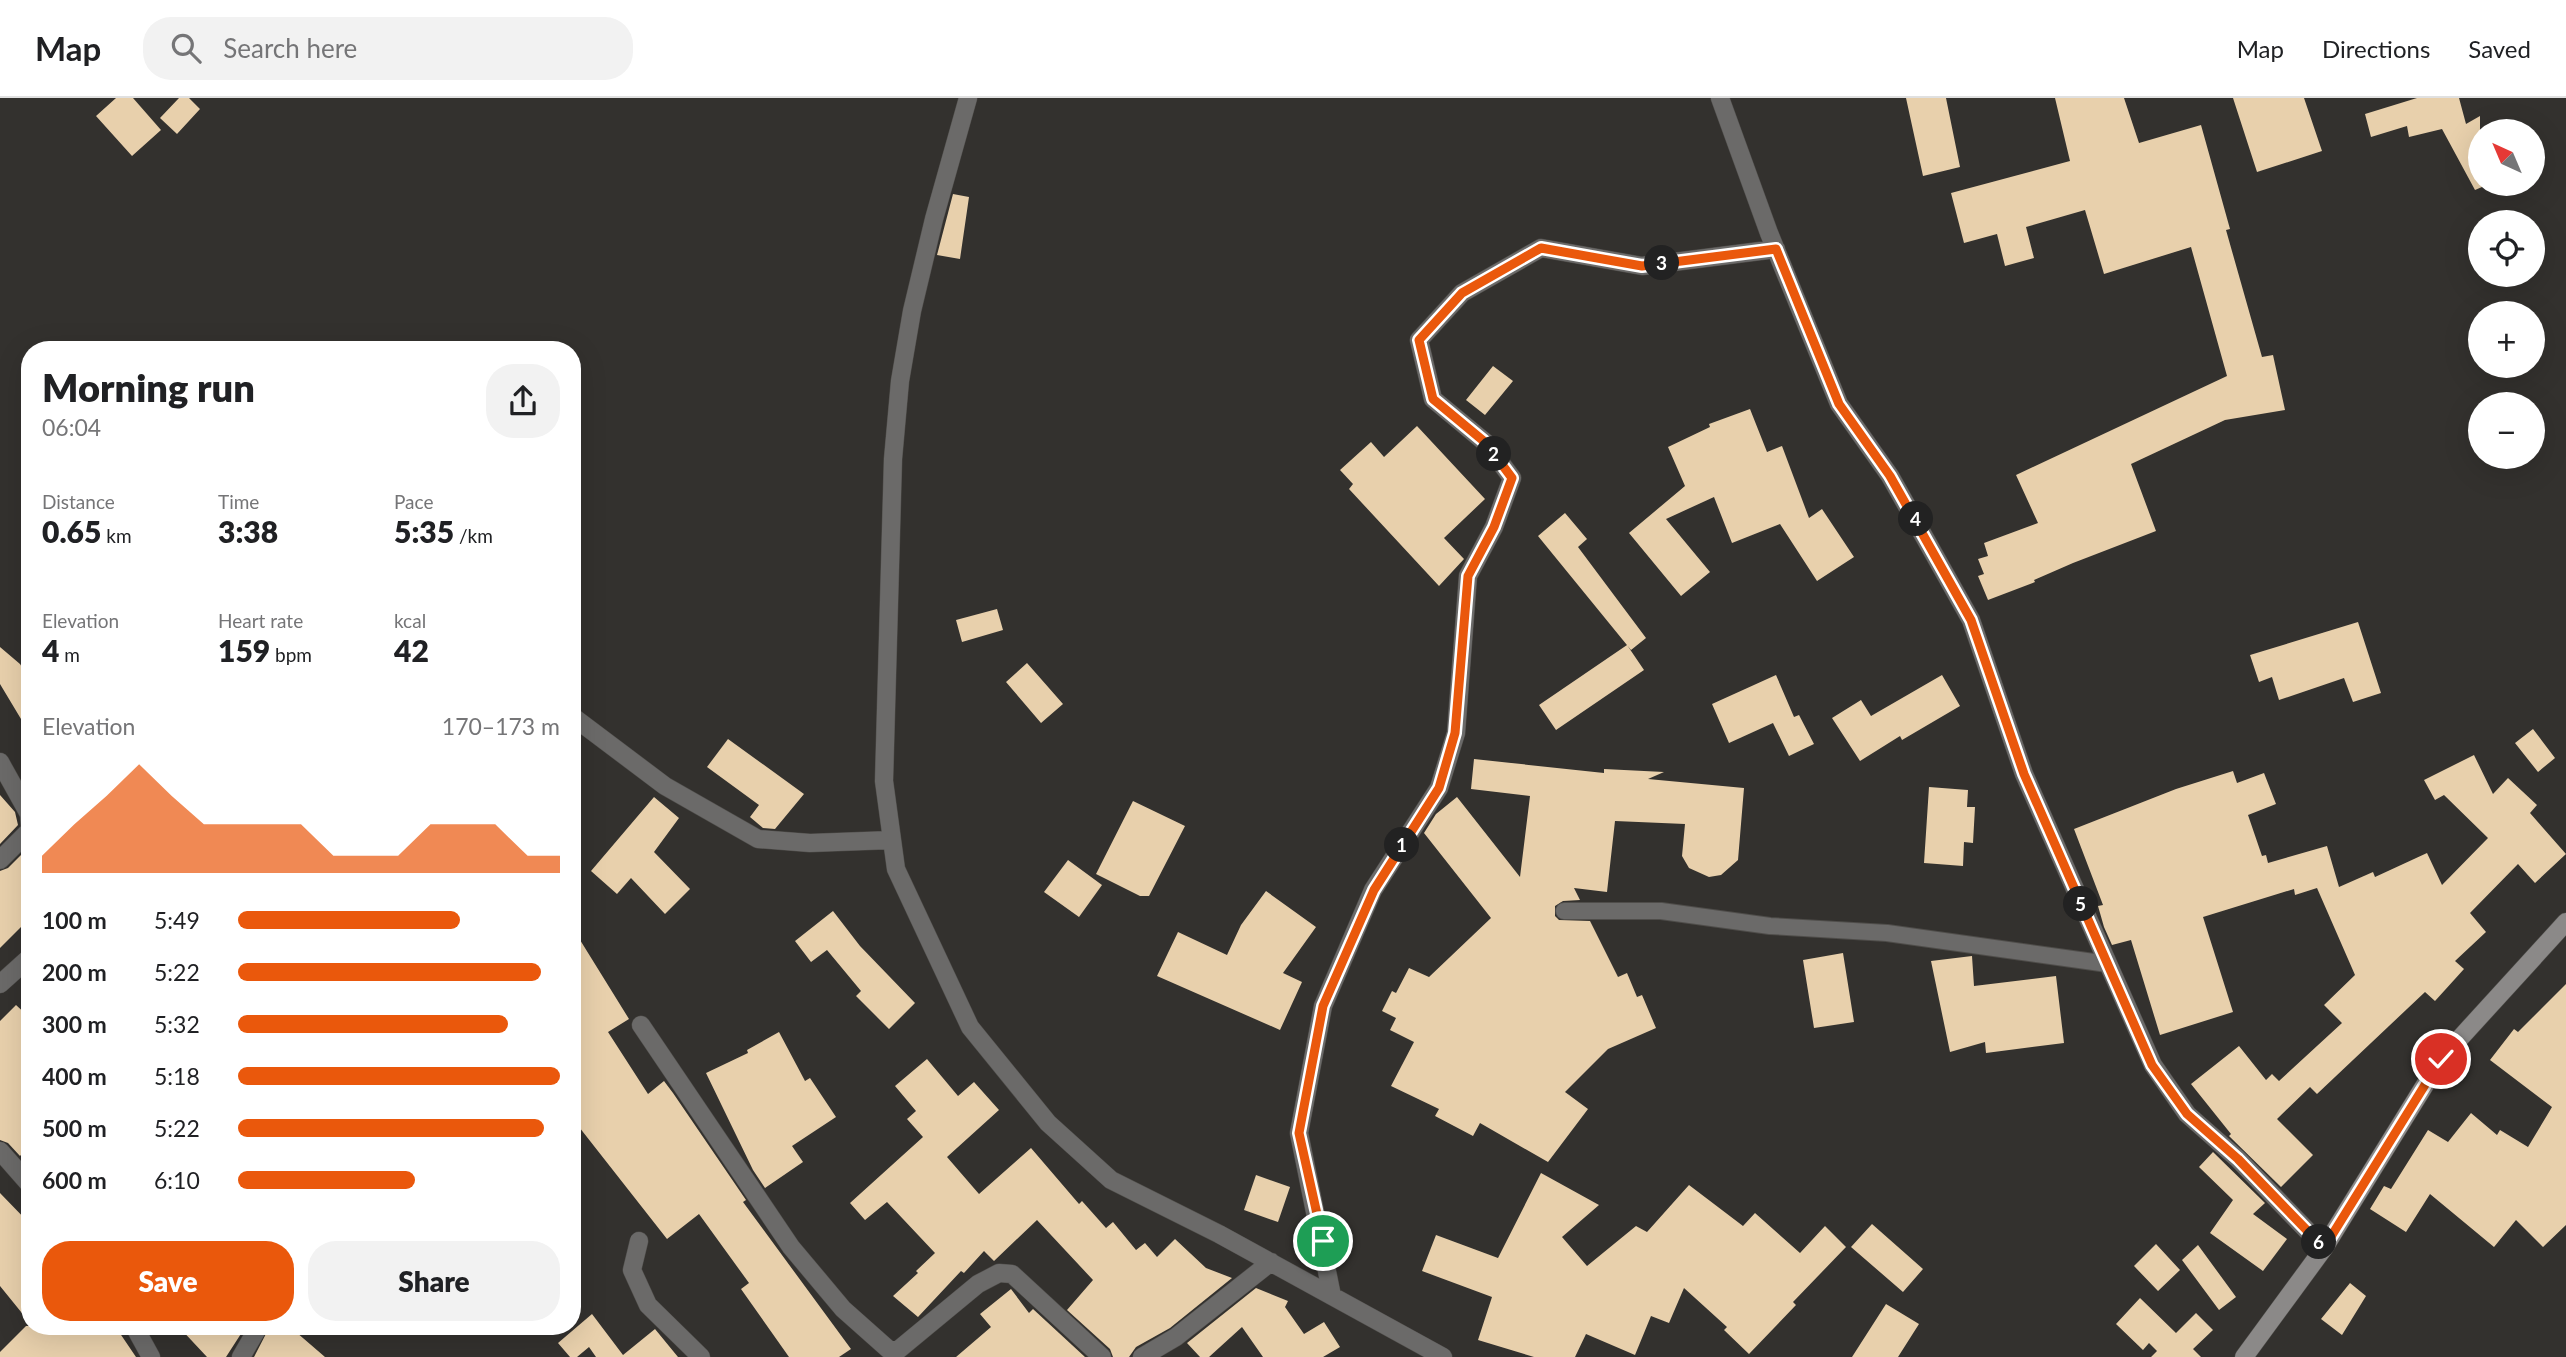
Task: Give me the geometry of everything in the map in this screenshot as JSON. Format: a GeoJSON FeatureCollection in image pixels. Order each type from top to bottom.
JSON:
{"type":"FeatureCollection","features":[{"type":"Feature","properties":{"kind":"street"},"geometry":{"type":"LineString","coordinates":[[968,98],[934,219],[912,311],[900,381],[893,459],[884,781],[896,869],[970,1027],[1048,1123],[1111,1180],[1271,1262],[1443,1357]]}},
{"type":"Feature","properties":{"kind":"street"},"geometry":{"type":"LineString","coordinates":[[1720,98],[1776,249],[1839,404],[1897,487],[1971,620],[2024,774],[2152,1065],[2187,1114],[2238,1159],[2324,1248]]}},
{"type":"Feature","properties":{"kind":"street"},"geometry":{"type":"LineString","coordinates":[[1332,1296],[1299,1133],[1323,1006],[1374,890],[1439,788],[1455,733],[1468,576],[1494,527],[1512,478],[1486,443],[1433,399],[1419,340],[1462,293],[1541,248],[1642,266],[1776,249]]}},
{"type":"Feature","properties":{"kind":"street"},"geometry":{"type":"LineString","coordinates":[[581,723],[665,786],[758,839],[810,843],[892,840]]}},
{"type":"Feature","properties":{"kind":"street"},"geometry":{"type":"LineString","coordinates":[[0,762],[21,800]]}},
{"type":"Feature","properties":{"kind":"street"},"geometry":{"type":"LineString","coordinates":[[0,860],[21,838]]}},
{"type":"Feature","properties":{"kind":"street"},"geometry":{"type":"LineString","coordinates":[[2244,1357],[2324,1248],[2441,1059],[2566,922]]}},
{"type":"Feature","properties":{"kind":"street"},"geometry":{"type":"LineString","coordinates":[[0,984],[21,965]]}},
{"type":"Feature","properties":{"kind":"street"},"geometry":{"type":"LineString","coordinates":[[641,1025],[791,1247],[844,1310],[888,1349],[897,1351],[978,1284],[999,1273],[1012,1274],[1102,1357]]}},
{"type":"Feature","properties":{"kind":"street"},"geometry":{"type":"LineString","coordinates":[[0,1151],[21,1175]]}},
{"type":"Feature","properties":{"kind":"street"},"geometry":{"type":"LineString","coordinates":[[639,1241],[632,1270],[648,1305],[701,1357]]}},
{"type":"Feature","properties":{"kind":"street"},"geometry":{"type":"LineString","coordinates":[[1142,1357],[1176,1337],[1271,1262]]}},
{"type":"Feature","properties":{"kind":"street"},"geometry":{"type":"LineString","coordinates":[[139,1335],[151,1357]]}},
{"type":"Feature","properties":{"kind":"street"},"geometry":{"type":"LineString","coordinates":[[241,1357],[254,1335]]}},
{"type":"Feature","properties":{"kind":"lane"},"geometry":{"type":"LineString","coordinates":[[1563,911],[1661,911],[1770,926],[1887,933],[2108,964]]}},
{"type":"Feature","properties":{"kind":"building"},"geometry":{"type":"Polygon","coordinates":[[[116,98],[133,98],[161,130],[132,156],[96,116],[116,98]]]}},
{"type":"Feature","properties":{"kind":"building"},"geometry":{"type":"Polygon","coordinates":[[[179,98],[189,98],[200,109],[177,134],[160,118],[179,98]]]}},
{"type":"Feature","properties":{"kind":"building"},"geometry":{"type":"Polygon","coordinates":[[[1906,98],[1946,98],[1960,167],[1923,176],[1906,98]]]}},
{"type":"Feature","properties":{"kind":"building"},"geometry":{"type":"Polygon","coordinates":[[[2055,98],[2124,98],[2139,143],[2201,125],[2230,229],[2226,230],[2262,357],[2273,355],[2285,410],[2225,420],[2131,464],[2156,531],[1988,600],[1978,576],[1984,574],[1978,559],[1988,556],[1984,543],[2038,523],[2016,475],[2227,376],[2191,247],[2104,274],[2085,210],[2026,227],[2034,258],[2005,266],[1997,234],[1964,243],[1951,193],[2070,161],[2055,98]]]}},
{"type":"Feature","properties":{"kind":"building"},"geometry":{"type":"Polygon","coordinates":[[[2233,98],[2304,98],[2322,151],[2257,172],[2233,98]]]}},
{"type":"Feature","properties":{"kind":"building"},"geometry":{"type":"Polygon","coordinates":[[[2417,98],[2459,98],[2466,124],[2468,123],[2468,177],[2442,129],[2409,137],[2407,126],[2371,137],[2365,114],[2417,98]]]}},
{"type":"Feature","properties":{"kind":"building"},"geometry":{"type":"Polygon","coordinates":[[[953,194],[969,197],[960,259],[937,255],[953,194]]]}},
{"type":"Feature","properties":{"kind":"building"},"geometry":{"type":"Polygon","coordinates":[[[1493,366],[1513,381],[1485,415],[1466,400],[1493,366]]]}},
{"type":"Feature","properties":{"kind":"building"},"geometry":{"type":"Polygon","coordinates":[[[1750,409],[1767,452],[1782,446],[1809,518],[1822,509],[1854,557],[1817,581],[1780,524],[1732,543],[1714,497],[1666,519],[1710,572],[1681,596],[1629,533],[1685,486],[1668,447],[1710,427],[1709,424],[1750,409]]]}},
{"type":"Feature","properties":{"kind":"building"},"geometry":{"type":"Polygon","coordinates":[[[1417,426],[1485,499],[1444,538],[1464,559],[1439,586],[1349,489],[1353,484],[1340,470],[1371,442],[1384,457],[1417,426]]]}},
{"type":"Feature","properties":{"kind":"building"},"geometry":{"type":"Polygon","coordinates":[[[1565,513],[1587,539],[1578,547],[1646,638],[1631,650],[1538,536],[1565,513]]]}},
{"type":"Feature","properties":{"kind":"building"},"geometry":{"type":"Polygon","coordinates":[[[997,609],[1003,630],[962,642],[956,620],[997,609]]]}},
{"type":"Feature","properties":{"kind":"building"},"geometry":{"type":"Polygon","coordinates":[[[2358,622],[2381,693],[2353,702],[2344,678],[2279,700],[2272,677],[2259,682],[2250,655],[2358,622]]]}},
{"type":"Feature","properties":{"kind":"building"},"geometry":{"type":"Polygon","coordinates":[[[1627,645],[1644,670],[1556,730],[1539,705],[1627,645]]]}},
{"type":"Feature","properties":{"kind":"building"},"geometry":{"type":"Polygon","coordinates":[[[0,647],[21,666],[21,719],[0,684],[0,647]]]}},
{"type":"Feature","properties":{"kind":"building"},"geometry":{"type":"Polygon","coordinates":[[[1027,663],[1063,704],[1041,723],[1006,682],[1027,663]]]}},
{"type":"Feature","properties":{"kind":"building"},"geometry":{"type":"Polygon","coordinates":[[[1776,675],[1794,717],[1799,715],[1814,744],[1789,756],[1773,723],[1729,743],[1712,704],[1776,675]]]}},
{"type":"Feature","properties":{"kind":"building"},"geometry":{"type":"Polygon","coordinates":[[[1942,675],[1960,706],[1902,740],[1900,736],[1860,761],[1832,718],[1861,700],[1871,716],[1942,675]]]}},
{"type":"Feature","properties":{"kind":"building"},"geometry":{"type":"Polygon","coordinates":[[[2533,729],[2555,758],[2538,772],[2515,743],[2533,729]]]}},
{"type":"Feature","properties":{"kind":"building"},"geometry":{"type":"Polygon","coordinates":[[[728,739],[804,794],[775,829],[763,828],[750,817],[759,805],[707,767],[728,739]]]}},
{"type":"Feature","properties":{"kind":"building"},"geometry":{"type":"Polygon","coordinates":[[[2474,755],[2493,794],[2508,778],[2537,805],[2530,813],[2566,854],[2535,883],[2518,864],[2470,913],[2486,932],[2455,961],[2464,969],[2435,1001],[2425,992],[2317,1094],[2310,1087],[2277,1119],[2313,1155],[2281,1187],[2229,1136],[2231,1134],[2191,1084],[2239,1046],[2266,1080],[2272,1074],[2279,1081],[2342,1023],[2324,1005],[2355,975],[2317,888],[2295,895],[2294,889],[2203,917],[2233,1012],[2160,1035],[2131,940],[2112,945],[2104,927],[2098,906],[2103,905],[2074,829],[2176,789],[2233,771],[2237,783],[2264,773],[2276,804],[2248,815],[2262,856],[2266,855],[2268,863],[2327,846],[2339,887],[2373,872],[2375,877],[2427,853],[2442,885],[2488,838],[2444,795],[2435,800],[2424,780],[2474,755]]]}},
{"type":"Feature","properties":{"kind":"building"},"geometry":{"type":"Polygon","coordinates":[[[1474,759],[1604,773],[1604,769],[1664,772],[1648,779],[1744,788],[1738,860],[1721,875],[1709,877],[1689,868],[1682,856],[1685,824],[1615,821],[1607,892],[1574,888],[1580,900],[1563,901],[1555,906],[1555,916],[1559,920],[1590,921],[1618,977],[1627,973],[1637,997],[1642,995],[1656,1028],[1608,1049],[1565,1092],[1588,1109],[1548,1162],[1480,1123],[1473,1136],[1435,1116],[1439,1109],[1391,1086],[1414,1042],[1390,1030],[1396,1018],[1382,1011],[1392,991],[1396,993],[1409,968],[1429,977],[1491,918],[1424,833],[1436,814],[1457,797],[1520,877],[1530,796],[1471,789],[1474,759]]]}},
{"type":"Feature","properties":{"kind":"building"},"geometry":{"type":"Polygon","coordinates":[[[1929,787],[1968,790],[1967,807],[1975,807],[1973,843],[1964,842],[1963,866],[1924,863],[1929,787]]]}},
{"type":"Feature","properties":{"kind":"building"},"geometry":{"type":"Polygon","coordinates":[[[0,795],[15,812],[18,825],[0,844],[0,795]]]}},
{"type":"Feature","properties":{"kind":"building"},"geometry":{"type":"Polygon","coordinates":[[[654,797],[679,818],[654,852],[690,889],[665,914],[631,878],[617,894],[591,871],[654,797]]]}},
{"type":"Feature","properties":{"kind":"building"},"geometry":{"type":"Polygon","coordinates":[[[1133,801],[1185,826],[1149,896],[1140,896],[1096,874],[1133,801]]]}},
{"type":"Feature","properties":{"kind":"building"},"geometry":{"type":"Polygon","coordinates":[[[21,855],[21,927],[0,948],[0,871],[8,868],[21,855]]]}},
{"type":"Feature","properties":{"kind":"building"},"geometry":{"type":"Polygon","coordinates":[[[1068,860],[1102,885],[1079,917],[1044,892],[1068,860]]]}},
{"type":"Feature","properties":{"kind":"building"},"geometry":{"type":"Polygon","coordinates":[[[1266,891],[1316,927],[1283,973],[1302,982],[1280,1030],[1157,976],[1178,932],[1227,955],[1241,925],[1266,891]]]}},
{"type":"Feature","properties":{"kind":"building"},"geometry":{"type":"Polygon","coordinates":[[[833,911],[860,946],[915,1003],[889,1029],[856,996],[861,991],[827,950],[811,962],[795,941],[833,911]]]}},
{"type":"Feature","properties":{"kind":"building"},"geometry":{"type":"Polygon","coordinates":[[[581,942],[629,1019],[608,1032],[648,1094],[664,1081],[746,1200],[743,1202],[851,1349],[839,1357],[789,1357],[741,1289],[749,1283],[699,1214],[667,1239],[581,1129],[581,942]]]}},
{"type":"Feature","properties":{"kind":"building"},"geometry":{"type":"Polygon","coordinates":[[[1843,953],[1854,1022],[1814,1028],[1803,960],[1843,953]]]}},
{"type":"Feature","properties":{"kind":"building"},"geometry":{"type":"Polygon","coordinates":[[[1972,956],[1974,986],[2056,976],[2064,1043],[1986,1053],[1985,1042],[1950,1052],[1931,961],[1972,956]]]}},
{"type":"Feature","properties":{"kind":"building"},"geometry":{"type":"Polygon","coordinates":[[[2566,984],[2566,1225],[2543,1247],[2516,1220],[2494,1247],[2430,1194],[2406,1232],[2370,1209],[2384,1186],[2391,1189],[2428,1130],[2448,1142],[2471,1113],[2497,1135],[2500,1130],[2528,1147],[2552,1107],[2490,1060],[2514,1029],[2518,1032],[2566,984]]]}},
{"type":"Feature","properties":{"kind":"building"},"geometry":{"type":"Polygon","coordinates":[[[16,1005],[21,1010],[20,1156],[8,1143],[0,1140],[0,1021],[16,1005]]]}},
{"type":"Feature","properties":{"kind":"building"},"geometry":{"type":"Polygon","coordinates":[[[779,1032],[805,1081],[810,1078],[836,1117],[792,1146],[803,1162],[765,1188],[753,1170],[706,1073],[748,1053],[747,1050],[779,1032]]]}},
{"type":"Feature","properties":{"kind":"building"},"geometry":{"type":"Polygon","coordinates":[[[927,1059],[958,1096],[974,1082],[999,1110],[947,1157],[979,1194],[1031,1148],[1079,1204],[1082,1201],[1106,1228],[1113,1222],[1136,1250],[1145,1243],[1157,1257],[1175,1239],[1206,1268],[1232,1278],[1170,1328],[1136,1347],[1129,1357],[1113,1357],[1110,1349],[1067,1310],[1093,1280],[1037,1220],[994,1261],[984,1251],[964,1273],[961,1271],[918,1317],[893,1296],[935,1253],[887,1202],[865,1220],[850,1203],[923,1137],[907,1119],[916,1111],[895,1086],[927,1059]]]}},
{"type":"Feature","properties":{"kind":"building"},"geometry":{"type":"Polygon","coordinates":[[[2213,1152],[2265,1203],[2253,1214],[2287,1239],[2263,1271],[2210,1233],[2233,1200],[2199,1167],[2213,1152]]]}},
{"type":"Feature","properties":{"kind":"building"},"geometry":{"type":"Polygon","coordinates":[[[1541,1173],[1599,1205],[1562,1237],[1587,1266],[1636,1226],[1647,1232],[1689,1185],[1743,1226],[1755,1213],[1800,1253],[1825,1226],[1846,1247],[1793,1302],[1796,1305],[1749,1354],[1724,1330],[1727,1327],[1684,1288],[1669,1323],[1651,1316],[1635,1355],[1586,1334],[1575,1357],[1534,1357],[1478,1340],[1492,1297],[1422,1271],[1436,1235],[1498,1258],[1541,1173]]]}},
{"type":"Feature","properties":{"kind":"building"},"geometry":{"type":"Polygon","coordinates":[[[1256,1175],[1290,1187],[1278,1222],[1244,1210],[1256,1175]]]}},
{"type":"Feature","properties":{"kind":"building"},"geometry":{"type":"Polygon","coordinates":[[[0,1193],[21,1215],[21,1312],[0,1286],[0,1193]]]}},
{"type":"Feature","properties":{"kind":"building"},"geometry":{"type":"Polygon","coordinates":[[[1872,1224],[1923,1269],[1903,1292],[1851,1247],[1872,1224]]]}},
{"type":"Feature","properties":{"kind":"building"},"geometry":{"type":"Polygon","coordinates":[[[2156,1244],[2180,1270],[2158,1291],[2134,1266],[2156,1244]]]}},
{"type":"Feature","properties":{"kind":"building"},"geometry":{"type":"Polygon","coordinates":[[[2198,1245],[2236,1297],[2219,1310],[2182,1260],[2198,1245]]]}},
{"type":"Feature","properties":{"kind":"building"},"geometry":{"type":"Polygon","coordinates":[[[2350,1283],[2366,1296],[2342,1335],[2321,1319],[2350,1283]]]}},
{"type":"Feature","properties":{"kind":"building"},"geometry":{"type":"Polygon","coordinates":[[[1256,1288],[1288,1301],[1285,1307],[1304,1334],[1324,1322],[1340,1347],[1323,1357],[1263,1357],[1242,1327],[1209,1357],[1200,1357],[1187,1343],[1256,1288]]]}},
{"type":"Feature","properties":{"kind":"building"},"geometry":{"type":"Polygon","coordinates":[[[1011,1289],[1029,1313],[1033,1309],[1085,1357],[956,1357],[991,1327],[980,1314],[1011,1289]]]}},
{"type":"Feature","properties":{"kind":"building"},"geometry":{"type":"Polygon","coordinates":[[[2140,1298],[2176,1333],[2196,1313],[2213,1330],[2193,1349],[2201,1357],[2151,1357],[2157,1351],[2149,1343],[2143,1350],[2116,1324],[2140,1298]]]}},
{"type":"Feature","properties":{"kind":"building"},"geometry":{"type":"Polygon","coordinates":[[[1886,1304],[1919,1324],[1898,1357],[1852,1357],[1886,1304]]]}},
{"type":"Feature","properties":{"kind":"building"},"geometry":{"type":"Polygon","coordinates":[[[592,1314],[623,1355],[655,1329],[678,1357],[596,1357],[589,1347],[577,1357],[570,1357],[558,1343],[567,1335],[581,1335],[581,1323],[592,1314]]]}},
{"type":"Feature","properties":{"kind":"building"},"geometry":{"type":"Polygon","coordinates":[[[21,1331],[21,1335],[121,1335],[136,1357],[0,1357],[0,1352],[21,1331]]]}},
{"type":"Feature","properties":{"kind":"building"},"geometry":{"type":"Polygon","coordinates":[[[186,1335],[240,1335],[226,1357],[207,1357],[186,1335]]]}},
{"type":"Feature","properties":{"kind":"building"},"geometry":{"type":"Polygon","coordinates":[[[265,1335],[299,1335],[325,1357],[254,1357],[265,1335]]]}},
{"type":"Feature","properties":{"kind":"route"},"geometry":{"type":"LineString","coordinates":[[1323,1241],[1299,1133],[1323,1006],[1374,890],[1439,788],[1455,733],[1466,628],[1468,576],[1494,527],[1512,478],[1486,443],[1433,399],[1419,340],[1462,293],[1541,248],[1642,266],[1776,249],[1839,404],[1890,476],[1971,620],[2024,774],[2152,1065],[2187,1114],[2238,1159],[2324,1248],[2441,1059]]}}]}
